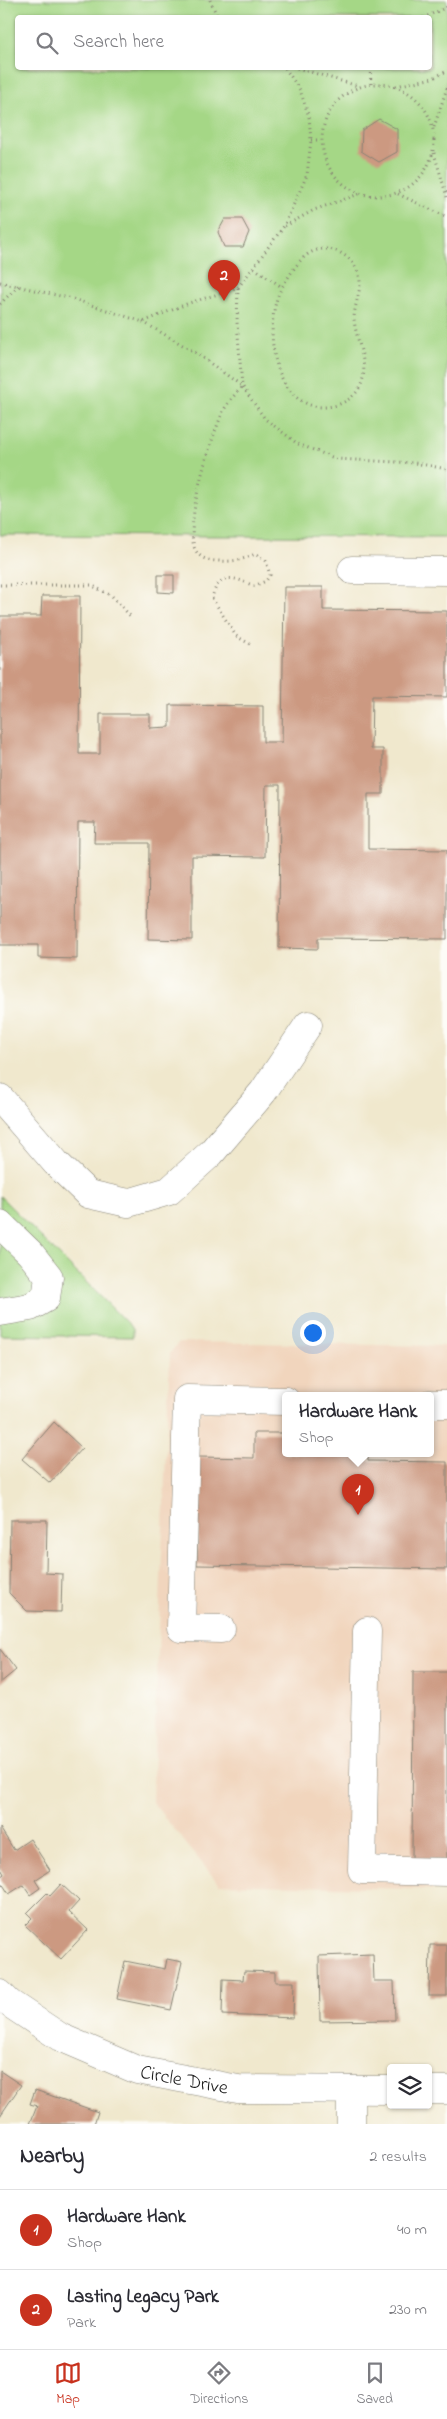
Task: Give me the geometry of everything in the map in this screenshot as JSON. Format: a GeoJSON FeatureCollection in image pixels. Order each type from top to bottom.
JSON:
{"type":"FeatureCollection","features":[{"type":"Feature","properties":{"kind":"street"},"geometry":{"type":"LineString","coordinates":[[352,570],[447,571]]}},
{"type":"Feature","properties":{"kind":"street"},"geometry":{"type":"LineString","coordinates":[[0,1098],[56,1163],[88,1194],[128,1203],[170,1191],[211,1153],[264,1092],[308,1025]]}},
{"type":"Feature","properties":{"kind":"street"},"geometry":{"type":"LineString","coordinates":[[0,1224],[30,1253],[49,1277],[46,1298],[30,1307],[0,1312]]}},
{"type":"Feature","properties":{"kind":"street"},"geometry":{"type":"LineString","coordinates":[[220,1629],[181,1628],[187,1399],[282,1401]]}},
{"type":"Feature","properties":{"kind":"street"},"geometry":{"type":"LineString","coordinates":[[434,1404],[447,1404]]}},
{"type":"Feature","properties":{"kind":"street"},"geometry":{"type":"LineString","coordinates":[[366,1631],[362,1870],[447,1872]]}},
{"type":"Feature","properties":{"kind":"street","name":"Circle Drive"},"geometry":{"type":"LineString","coordinates":[[0,1994],[8,2003],[60,2037],[138,2070],[238,2089],[387,2090]]}},
{"type":"Feature","properties":{"kind":"street"},"geometry":{"type":"LineString","coordinates":[[350,2124],[351,2090]]}},
{"type":"Feature","properties":{"kind":"street"},"geometry":{"type":"LineString","coordinates":[[432,2090],[447,2090]]}},
{"type":"Feature","properties":{"kind":"path"},"geometry":{"type":"LineString","coordinates":[[210,0],[217,15]]}},
{"type":"Feature","properties":{"kind":"path"},"geometry":{"type":"LineString","coordinates":[[430,15],[447,7]]}},
{"type":"Feature","properties":{"kind":"path"},"geometry":{"type":"LineString","coordinates":[[142,322],[189,303],[238,288],[284,226],[307,175],[311,140],[309,117],[300,90],[286,70]]}},
{"type":"Feature","properties":{"kind":"path"},"geometry":{"type":"LineString","coordinates":[[304,70],[360,86]]}},
{"type":"Feature","properties":{"kind":"path"},"geometry":{"type":"LineString","coordinates":[[370,70],[371,84]]}},
{"type":"Feature","properties":{"kind":"path"},"geometry":{"type":"LineString","coordinates":[[433,152],[426,170],[413,184],[397,194],[378,197],[360,194],[344,186],[332,173],[324,158],[321,140],[323,123],[331,107],[344,94],[360,86],[371,84],[396,86],[433,78],[447,71]]}},
{"type":"Feature","properties":{"kind":"path"},"geometry":{"type":"LineString","coordinates":[[396,86],[409,92],[429,115],[433,129],[433,152],[447,197]]}},
{"type":"Feature","properties":{"kind":"path"},"geometry":{"type":"LineString","coordinates":[[433,129],[447,88]]}},
{"type":"Feature","properties":{"kind":"path"},"geometry":{"type":"LineString","coordinates":[[311,140],[321,140]]}},
{"type":"Feature","properties":{"kind":"path"},"geometry":{"type":"LineString","coordinates":[[284,226],[314,210],[360,194]]}},
{"type":"Feature","properties":{"kind":"path"},"geometry":{"type":"LineString","coordinates":[[397,194],[447,216]]}},
{"type":"Feature","properties":{"kind":"path"},"geometry":{"type":"LineString","coordinates":[[331,248],[347,256],[357,271],[360,282],[354,318],[365,363],[361,384],[354,394],[342,404],[330,407],[315,406],[299,400],[284,383],[274,354],[272,325],[275,300],[282,287],[296,266],[313,251],[331,248]]}},
{"type":"Feature","properties":{"kind":"path"},"geometry":{"type":"LineString","coordinates":[[254,268],[282,287]]}},
{"type":"Feature","properties":{"kind":"path"},"geometry":{"type":"LineString","coordinates":[[0,282],[73,299],[142,322],[193,351],[242,386],[265,419],[298,444],[337,459],[415,463],[447,469]]}},
{"type":"Feature","properties":{"kind":"path"},"geometry":{"type":"LineString","coordinates":[[0,304],[19,285]]}},
{"type":"Feature","properties":{"kind":"path"},"geometry":{"type":"LineString","coordinates":[[238,288],[237,322],[242,386],[223,412],[197,495],[191,534],[194,549],[201,557],[213,561],[232,562],[255,554],[266,561],[270,575],[266,581],[254,586],[235,578],[225,578],[215,586],[212,598],[236,636],[250,644]]}},
{"type":"Feature","properties":{"kind":"path"},"geometry":{"type":"LineString","coordinates":[[0,585],[91,585],[112,596],[132,618]]}},
{"type":"Feature","properties":{"kind":"shaded area"},"geometry":{"type":"Polygon","coordinates":[[[179,1342],[447,1346],[447,1890],[219,1884],[152,1802],[170,1353],[179,1342]]]}},
{"type":"Feature","properties":{"kind":"green space"},"geometry":{"type":"Polygon","coordinates":[[[0,0],[447,0],[447,537],[0,535],[0,0]]]}},
{"type":"Feature","properties":{"kind":"green space"},"geometry":{"type":"Polygon","coordinates":[[[0,1196],[133,1329],[133,1337],[0,1335],[0,1196]]]}},
{"type":"Feature","properties":{"kind":"building"},"geometry":{"type":"Polygon","coordinates":[[[379,119],[397,129],[397,152],[379,162],[361,151],[362,130],[379,119]]]}},
{"type":"Feature","properties":{"kind":"building"},"geometry":{"type":"Polygon","coordinates":[[[225,219],[242,219],[249,232],[243,247],[224,247],[218,232],[225,219]]]}},
{"type":"Feature","properties":{"kind":"building"},"geometry":{"type":"Polygon","coordinates":[[[158,575],[174,575],[174,593],[158,592],[158,575]]]}},
{"type":"Feature","properties":{"kind":"building"},"geometry":{"type":"Polygon","coordinates":[[[284,587],[323,587],[323,610],[447,611],[447,697],[372,696],[371,749],[383,749],[383,794],[368,794],[368,849],[447,850],[447,939],[318,938],[318,949],[279,948],[280,785],[266,785],[265,857],[192,856],[192,940],[148,939],[149,843],[94,843],[95,822],[78,822],[77,959],[38,958],[38,945],[0,945],[0,616],[41,616],[42,596],[80,596],[79,754],[100,754],[100,714],[150,714],[150,728],[170,727],[170,705],[263,706],[263,742],[282,742],[284,587]]]}},
{"type":"Feature","properties":{"kind":"building"},"geometry":{"type":"Polygon","coordinates":[[[54,1422],[82,1448],[50,1483],[22,1459],[54,1422]]]}},
{"type":"Feature","properties":{"kind":"building"},"geometry":{"type":"Polygon","coordinates":[[[254,1433],[282,1433],[282,1457],[368,1457],[368,1461],[447,1462],[447,1569],[197,1565],[199,1457],[254,1458],[254,1433]]]}},
{"type":"Feature","properties":{"kind":"building"},"geometry":{"type":"Polygon","coordinates":[[[10,1520],[47,1520],[46,1573],[62,1574],[61,1612],[27,1611],[9,1593],[10,1520]]]}},
{"type":"Feature","properties":{"kind":"building"},"geometry":{"type":"Polygon","coordinates":[[[0,1649],[16,1670],[0,1683],[0,1649]]]}},
{"type":"Feature","properties":{"kind":"building"},"geometry":{"type":"Polygon","coordinates":[[[413,1672],[447,1672],[447,1860],[412,1860],[413,1672]]]}},
{"type":"Feature","properties":{"kind":"building"},"geometry":{"type":"Polygon","coordinates":[[[0,1828],[14,1850],[30,1839],[50,1870],[35,1880],[40,1888],[30,1895],[23,1885],[9,1894],[0,1880],[0,1877],[4,1874],[0,1867],[0,1828]]]}},
{"type":"Feature","properties":{"kind":"building"},"geometry":{"type":"Polygon","coordinates":[[[61,1884],[79,1901],[69,1912],[88,1930],[61,1959],[25,1925],[32,1918],[27,1913],[47,1893],[50,1896],[61,1884]]]}},
{"type":"Feature","properties":{"kind":"building"},"geometry":{"type":"Polygon","coordinates":[[[430,1945],[447,1945],[447,1996],[429,1996],[430,1945]]]}},
{"type":"Feature","properties":{"kind":"building"},"geometry":{"type":"Polygon","coordinates":[[[373,1954],[374,1981],[394,1981],[395,2020],[320,2021],[319,1956],[373,1954]]]}},
{"type":"Feature","properties":{"kind":"building"},"geometry":{"type":"Polygon","coordinates":[[[167,1959],[182,1962],[171,2010],[117,1999],[125,1961],[165,1969],[167,1959]]]}},
{"type":"Feature","properties":{"kind":"building"},"geometry":{"type":"Polygon","coordinates":[[[244,1971],[275,1972],[275,1982],[294,1982],[293,2018],[222,2015],[223,1979],[243,1980],[244,1971]]]}},
{"type":"Feature","properties":{"kind":"building"},"geometry":{"type":"Polygon","coordinates":[[[0,2071],[21,2085],[0,2116],[0,2071]]]}},
{"type":"Feature","properties":{"kind":"building"},"geometry":{"type":"Polygon","coordinates":[[[35,2090],[98,2112],[94,2124],[30,2124],[37,2106],[30,2104],[35,2090]]]}},
{"type":"Feature","properties":{"kind":"place","name":"Lasting Legacy Park"},"geometry":{"type":"Point","coordinates":[224,301]}},
{"type":"Feature","properties":{"kind":"place","name":"Hardware Hank"},"geometry":{"type":"Point","coordinates":[358,1515]}}]}
